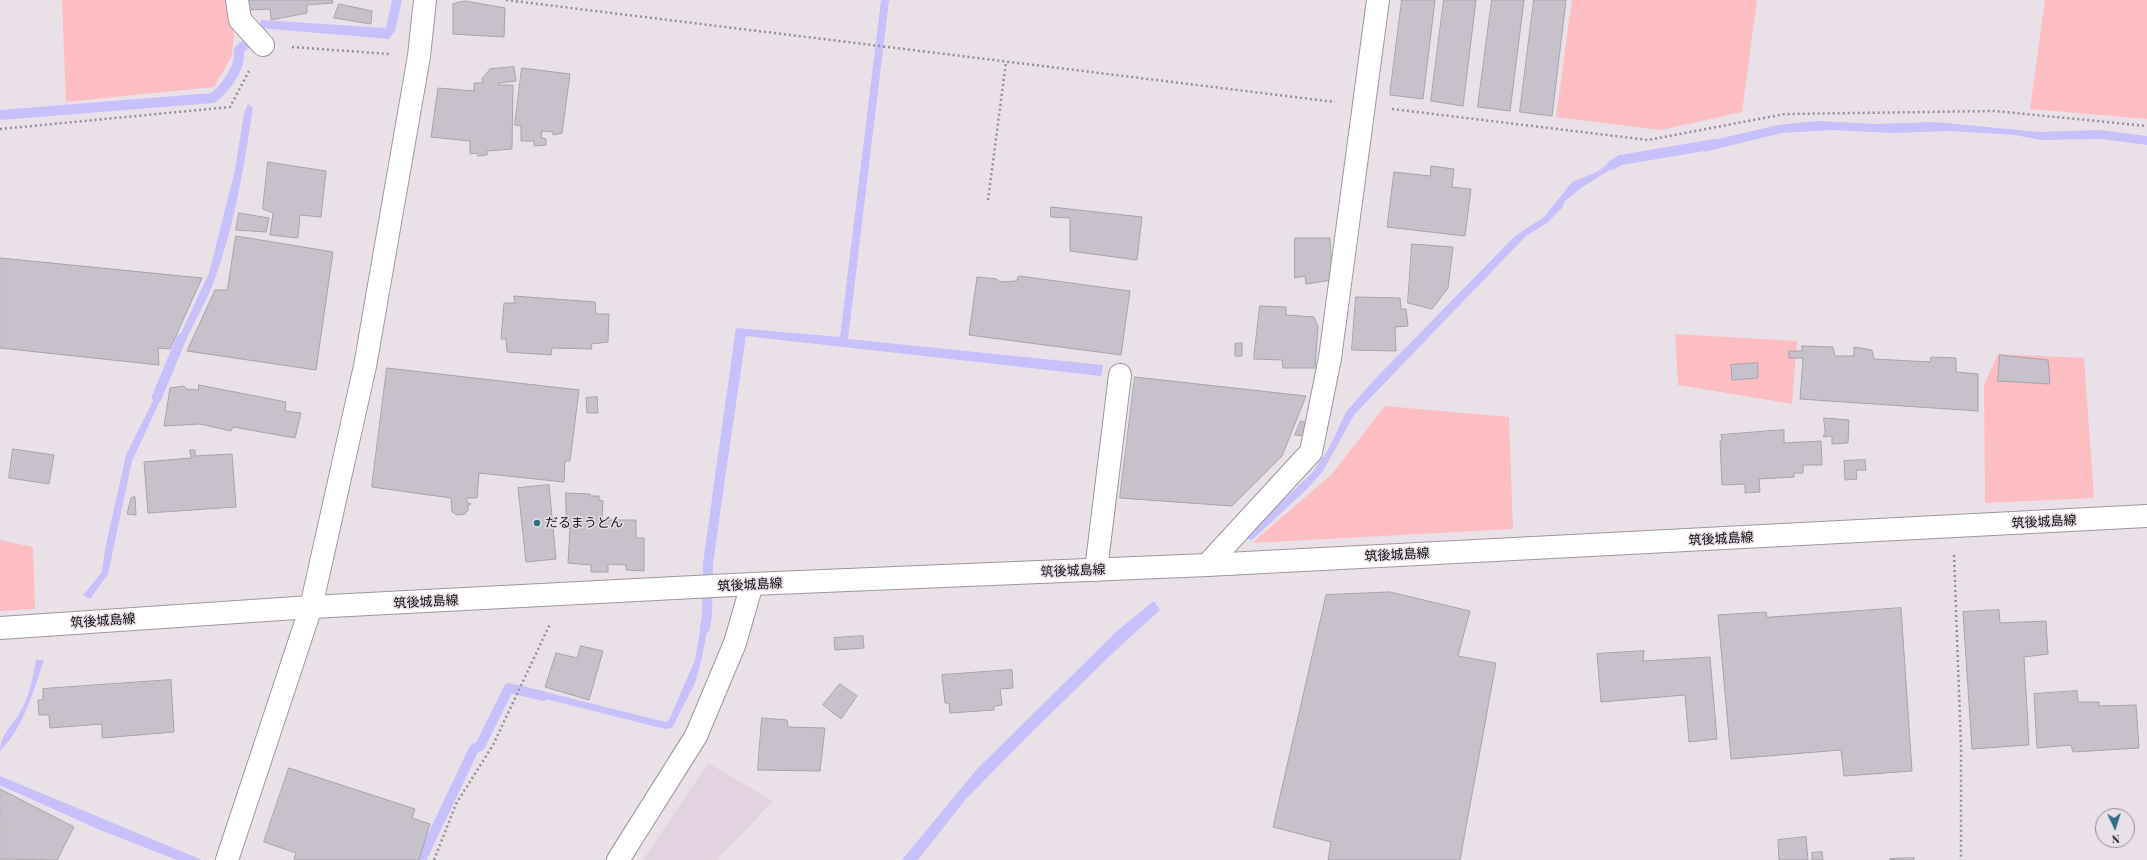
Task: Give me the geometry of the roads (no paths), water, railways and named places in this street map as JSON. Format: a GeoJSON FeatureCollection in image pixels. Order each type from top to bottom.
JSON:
{"type":"FeatureCollection","features":[{"type":"Feature","properties":{"kind":"main road"},"geometry":{"type":"LineString","coordinates":[[237,0],[240,20],[263,45]]}},
{"type":"Feature","properties":{"kind":"main road"},"geometry":{"type":"LineString","coordinates":[[227,860],[311,607],[365,366],[419,56],[426,0]]}},
{"type":"Feature","properties":{"kind":"main road"},"geometry":{"type":"LineString","coordinates":[[1207,565],[1311,452],[1330,358],[1365,106],[1378,0]]}},
{"type":"Feature","properties":{"kind":"main road"},"geometry":{"type":"LineString","coordinates":[[1096,570],[1120,375]]}},
{"type":"Feature","properties":{"kind":"main road","name":"筑後城島線"},"geometry":{"type":"LineString","coordinates":[[0,628],[311,607],[752,584],[1207,565],[2147,516]]}},
{"type":"Feature","properties":{"kind":"main road"},"geometry":{"type":"LineString","coordinates":[[618,860],[696,736],[735,643],[752,584]]}},
{"type":"Feature","properties":{"kind":"waterway"},"geometry":{"type":"LineString","coordinates":[[0,115],[213,98],[232,77],[238,64],[239,50],[257,34]]}},
{"type":"Feature","properties":{"kind":"waterway"},"geometry":{"type":"LineString","coordinates":[[1612,165],[1621,160],[1715,144]]}},
{"type":"Feature","properties":{"kind":"waterway"},"geometry":{"type":"LineString","coordinates":[[157,397],[181,339]]}},
{"type":"Feature","properties":{"kind":"waterway"},"geometry":{"type":"LineString","coordinates":[[705,628],[707,616],[708,564],[719,485]]}},
{"type":"Feature","properties":{"kind":"waterway"},"geometry":{"type":"LineString","coordinates":[[421,860],[474,749],[480,746],[509,688],[543,696]]}},
{"type":"Feature","properties":{"kind":"place","name":"だるまうどん"},"geometry":{"type":"Point","coordinates":[537,523]}}]}
